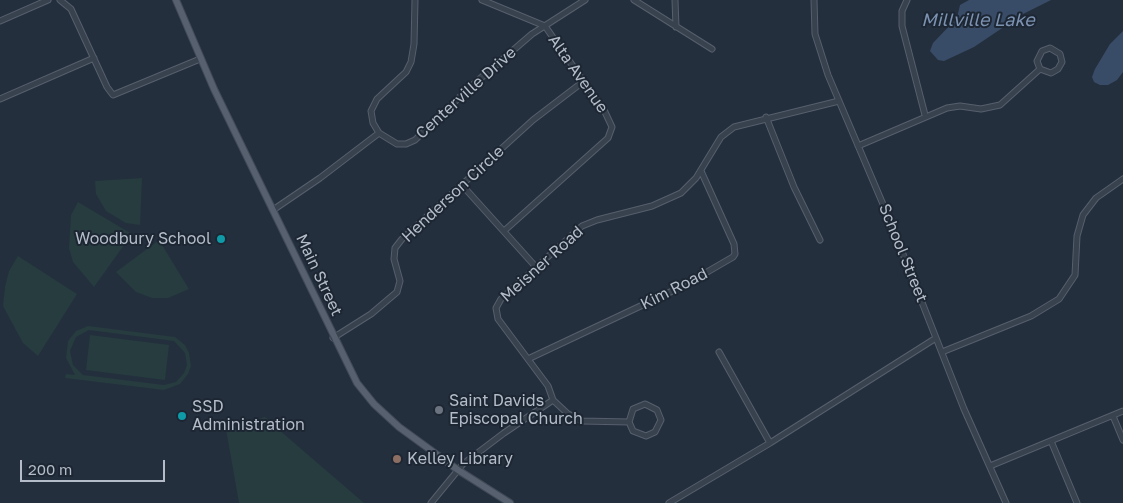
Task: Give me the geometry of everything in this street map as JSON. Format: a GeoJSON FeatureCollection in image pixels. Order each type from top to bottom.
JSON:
{"type":"FeatureCollection","features":[{"type":"Feature","properties":{"kind":"main road","name":"Main Street"},"geometry":{"type":"LineString","coordinates":[[176,0],[200,59],[357,383],[374,404],[406,432],[458,470],[510,503]]}},
{"type":"Feature","properties":{"kind":"street"},"geometry":{"type":"LineString","coordinates":[[0,21],[48,0]]}},
{"type":"Feature","properties":{"kind":"street"},"geometry":{"type":"LineString","coordinates":[[60,0],[72,9],[108,90],[115,95],[200,59]]}},
{"type":"Feature","properties":{"kind":"street"},"geometry":{"type":"LineString","coordinates":[[273,210],[320,178],[379,133],[373,124],[371,111],[380,96],[403,75],[411,62],[414,44],[415,0]]}},
{"type":"Feature","properties":{"kind":"street","name":"Alta Avenue"},"geometry":{"type":"LineString","coordinates":[[482,0],[545,26],[611,122],[611,133],[600,146],[504,231]]}},
{"type":"Feature","properties":{"kind":"street","name":"Centerville Drive"},"geometry":{"type":"LineString","coordinates":[[379,133],[397,144],[406,144],[415,140],[474,84],[534,32],[585,0]]}},
{"type":"Feature","properties":{"kind":"street"},"geometry":{"type":"LineString","coordinates":[[634,0],[712,49]]}},
{"type":"Feature","properties":{"kind":"street"},"geometry":{"type":"LineString","coordinates":[[674,0],[676,27]]}},
{"type":"Feature","properties":{"kind":"street","name":"School Street"},"geometry":{"type":"LineString","coordinates":[[814,0],[814,24],[818,43],[839,101],[888,216],[964,409],[1006,503]]}},
{"type":"Feature","properties":{"kind":"street"},"geometry":{"type":"LineString","coordinates":[[907,0],[902,12],[902,26],[925,115]]}},
{"type":"Feature","properties":{"kind":"street"},"geometry":{"type":"LineString","coordinates":[[1050,48],[1060,54],[1062,62],[1058,70],[1051,73],[1040,69],[1038,57],[1042,51],[1050,48]]}},
{"type":"Feature","properties":{"kind":"street"},"geometry":{"type":"LineString","coordinates":[[0,99],[94,58]]}},
{"type":"Feature","properties":{"kind":"street"},"geometry":{"type":"LineString","coordinates":[[858,146],[925,115],[954,106],[982,110],[1000,105],[1040,69]]}},
{"type":"Feature","properties":{"kind":"street","name":"Henderson Circle"},"geometry":{"type":"LineString","coordinates":[[334,338],[371,314],[397,292],[400,281],[394,259],[395,248],[402,239],[533,120],[584,81]]}},
{"type":"Feature","properties":{"kind":"street","name":"Meisner Road"},"geometry":{"type":"LineString","coordinates":[[553,400],[548,386],[502,326],[496,308],[501,299],[535,266],[582,226],[668,200],[687,188],[701,170],[717,142],[729,130],[744,123],[839,101]]}},
{"type":"Feature","properties":{"kind":"street"},"geometry":{"type":"LineString","coordinates":[[766,118],[794,187],[820,240]]}},
{"type":"Feature","properties":{"kind":"street","name":"Kim Road"},"geometry":{"type":"LineString","coordinates":[[528,359],[683,286],[733,257],[735,254],[734,244],[701,170]]}},
{"type":"Feature","properties":{"kind":"street"},"geometry":{"type":"LineString","coordinates":[[942,352],[1031,316],[1059,300],[1074,275],[1077,236],[1083,215],[1096,198],[1123,179]]}},
{"type":"Feature","properties":{"kind":"street"},"geometry":{"type":"LineString","coordinates":[[462,185],[535,266]]}},
{"type":"Feature","properties":{"kind":"street"},"geometry":{"type":"LineString","coordinates":[[669,503],[770,443],[936,338]]}},
{"type":"Feature","properties":{"kind":"street"},"geometry":{"type":"LineString","coordinates":[[720,352],[770,443]]}},
{"type":"Feature","properties":{"kind":"street"},"geometry":{"type":"LineString","coordinates":[[431,503],[458,470],[504,432],[553,400],[568,414],[577,419],[629,422]]}},
{"type":"Feature","properties":{"kind":"street"},"geometry":{"type":"LineString","coordinates":[[642,404],[655,408],[661,420],[655,432],[646,436],[633,431],[629,422],[631,412],[642,404]]}},
{"type":"Feature","properties":{"kind":"street"},"geometry":{"type":"LineString","coordinates":[[990,466],[1123,411]]}},
{"type":"Feature","properties":{"kind":"street"},"geometry":{"type":"LineString","coordinates":[[1113,416],[1123,440]]}},
{"type":"Feature","properties":{"kind":"street"},"geometry":{"type":"LineString","coordinates":[[1051,441],[1077,503]]}},
{"type":"Feature","properties":{"kind":"green space"},"geometry":{"type":"Polygon","coordinates":[[[142,178],[140,225],[126,223],[106,211],[96,194],[95,181],[142,178]]]}},
{"type":"Feature","properties":{"kind":"green space"},"geometry":{"type":"Polygon","coordinates":[[[78,202],[132,234],[94,287],[73,262],[69,248],[71,215],[78,202]]]}},
{"type":"Feature","properties":{"kind":"green space"},"geometry":{"type":"Polygon","coordinates":[[[159,240],[189,289],[168,298],[152,298],[136,292],[116,272],[159,240]]]}},
{"type":"Feature","properties":{"kind":"green space"},"geometry":{"type":"Polygon","coordinates":[[[18,256],[77,294],[38,356],[23,343],[3,306],[9,271],[18,256]]]}},
{"type":"Feature","properties":{"kind":"green space"},"geometry":{"type":"Polygon","coordinates":[[[88,326],[175,337],[185,345],[189,353],[191,366],[188,374],[180,384],[164,390],[65,378],[66,374],[75,375],[66,358],[68,341],[76,331],[88,326]],[[89,330],[76,337],[70,351],[73,365],[83,375],[164,385],[176,382],[184,373],[187,365],[185,353],[174,341],[89,330]]]}},
{"type":"Feature","properties":{"kind":"green space"},"geometry":{"type":"Polygon","coordinates":[[[90,335],[169,345],[165,380],[86,370],[90,335]]]}},
{"type":"Feature","properties":{"kind":"green space"},"geometry":{"type":"Polygon","coordinates":[[[265,417],[364,503],[239,503],[226,429],[265,417]]]}},
{"type":"Feature","properties":{"kind":"water","name":"Millville Lake"},"geometry":{"type":"Polygon","coordinates":[[[969,0],[1051,0],[1023,14],[974,47],[944,61],[938,60],[930,51],[933,43],[957,18],[960,5],[969,0]]]}},
{"type":"Feature","properties":{"kind":"water"},"geometry":{"type":"Polygon","coordinates":[[[1123,31],[1123,72],[1117,80],[1108,85],[1100,85],[1094,82],[1092,77],[1095,69],[1110,44],[1123,31]]]}},
{"type":"Feature","properties":{"kind":"place","name":"Woodbury School"},"geometry":{"type":"Point","coordinates":[221,239]}},
{"type":"Feature","properties":{"kind":"place","name":"Saint Davids Episcopal Church"},"geometry":{"type":"Point","coordinates":[439,410]}},
{"type":"Feature","properties":{"kind":"place","name":"SSD Administration"},"geometry":{"type":"Point","coordinates":[182,416]}},
{"type":"Feature","properties":{"kind":"place","name":"Kelley Library"},"geometry":{"type":"Point","coordinates":[397,459]}}]}
